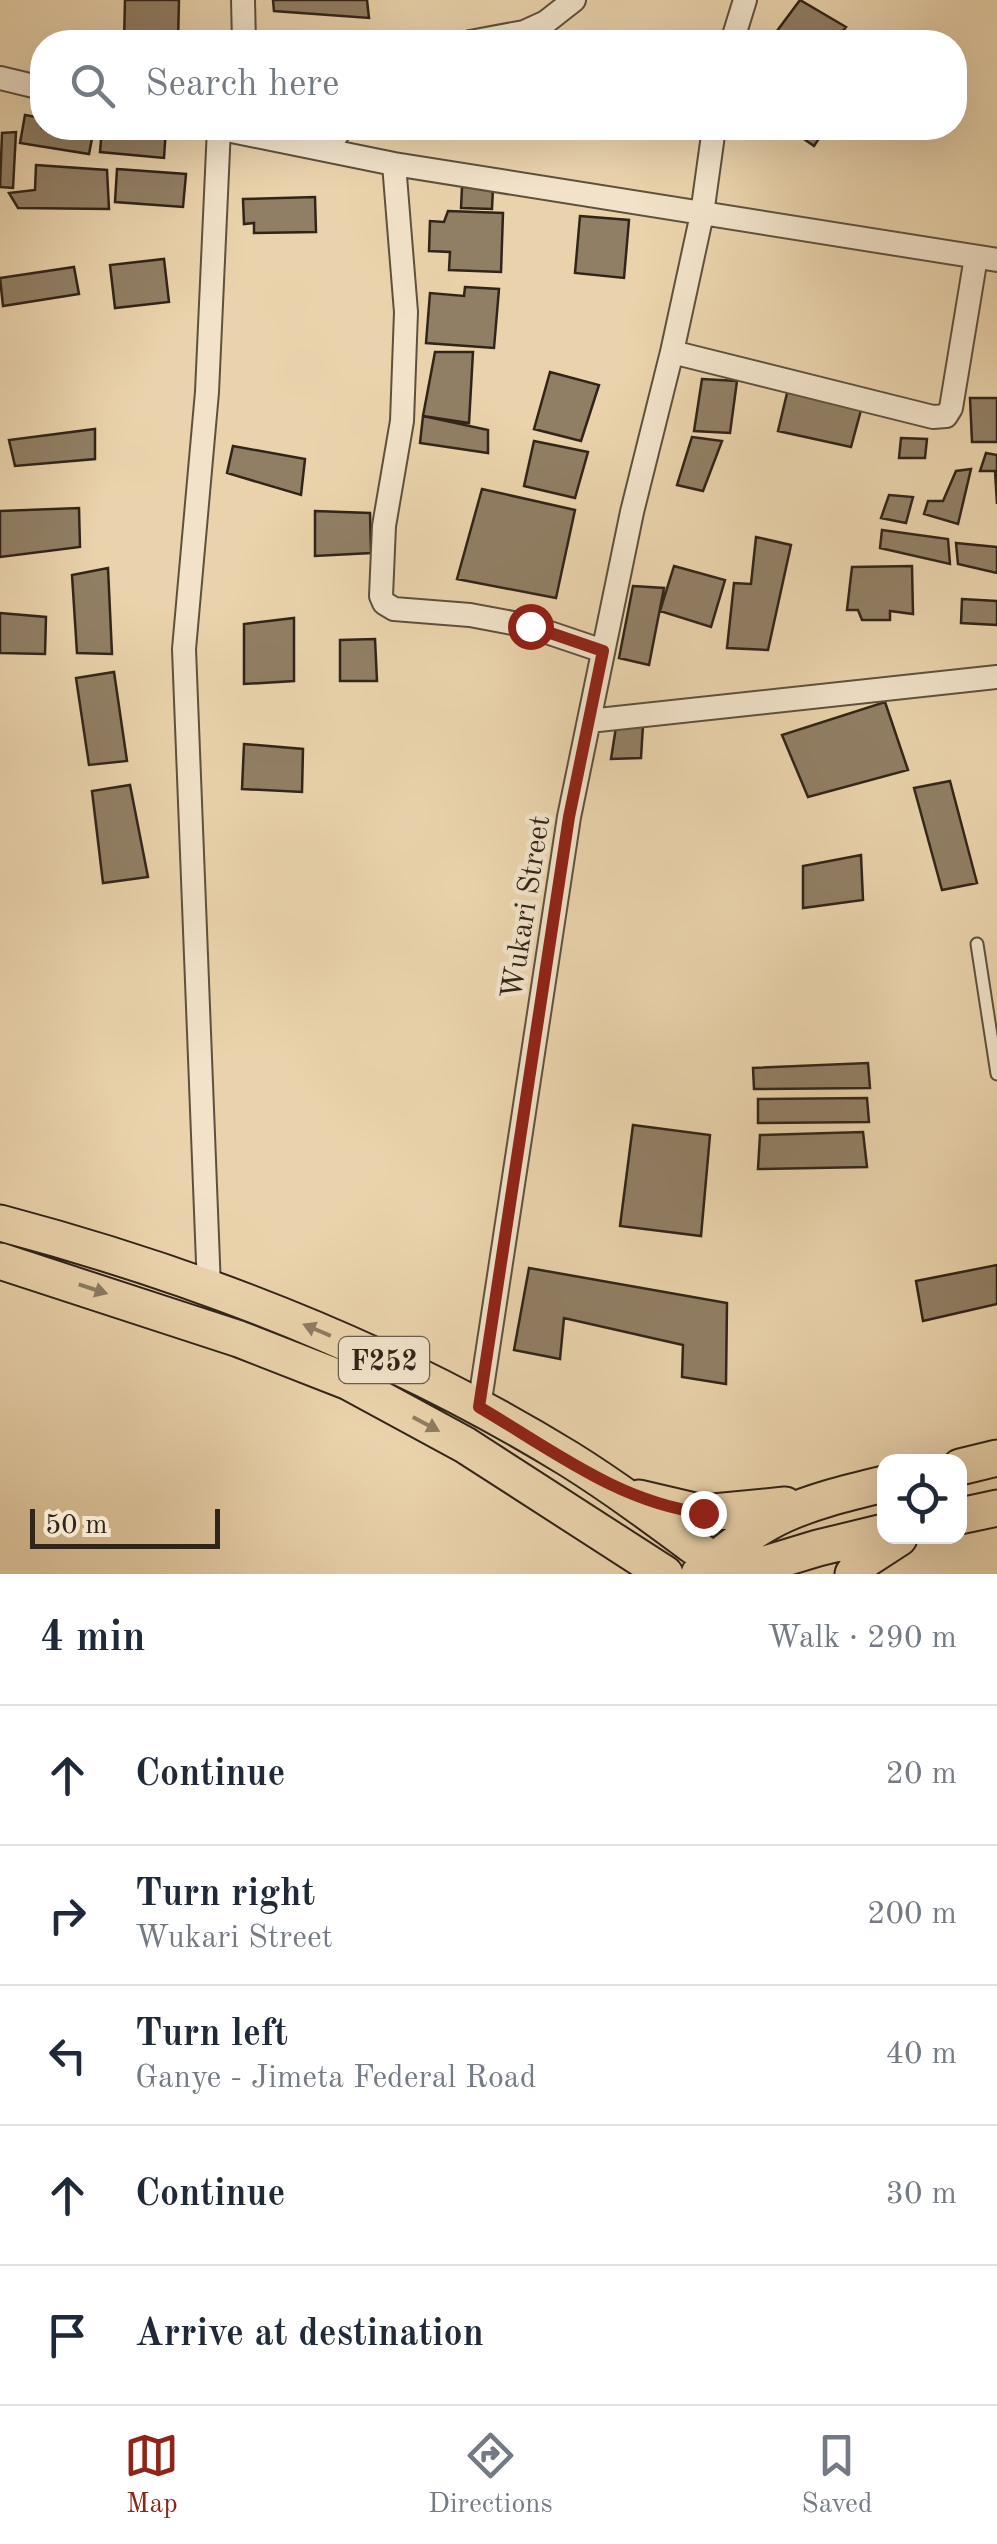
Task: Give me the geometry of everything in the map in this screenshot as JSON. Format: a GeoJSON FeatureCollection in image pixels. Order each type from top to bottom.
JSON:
{"type":"FeatureCollection","features":[{"type":"Feature","properties":{"kind":"main road","name":"F252"},"geometry":{"type":"LineString","coordinates":[[0,1223],[210,1288],[368,1351],[479,1407],[611,1487],[719,1571]]}},
{"type":"Feature","properties":{"kind":"main road","name":"F252"},"geometry":{"type":"LineString","coordinates":[[0,1261],[221,1332],[349,1382],[466,1444],[665,1574]]}},
{"type":"Feature","properties":{"kind":"main road"},"geometry":{"type":"LineString","coordinates":[[967,1465],[997,1458]]}},
{"type":"Feature","properties":{"kind":"main road"},"geometry":{"type":"LineString","coordinates":[[611,1487],[654,1504],[703,1513],[806,1503],[877,1486]]}},
{"type":"Feature","properties":{"kind":"main road"},"geometry":{"type":"LineString","coordinates":[[719,1571],[768,1520],[806,1503]]}},
{"type":"Feature","properties":{"kind":"main road"},"geometry":{"type":"LineString","coordinates":[[967,1514],[997,1508]]}},
{"type":"Feature","properties":{"kind":"main road"},"geometry":{"type":"LineString","coordinates":[[719,1571],[877,1534]]}},
{"type":"Feature","properties":{"kind":"main road"},"geometry":{"type":"LineString","coordinates":[[853,1574],[862,1562],[890,1544]]}},
{"type":"Feature","properties":{"kind":"street"},"geometry":{"type":"LineString","coordinates":[[244,0],[244,30]]}},
{"type":"Feature","properties":{"kind":"street"},"geometry":{"type":"LineString","coordinates":[[528,30],[574,0]]}},
{"type":"Feature","properties":{"kind":"street"},"geometry":{"type":"LineString","coordinates":[[735,30],[744,0]]}},
{"type":"Feature","properties":{"kind":"street"},"geometry":{"type":"LineString","coordinates":[[0,78],[30,85]]}},
{"type":"Feature","properties":{"kind":"street"},"geometry":{"type":"LineString","coordinates":[[210,1288],[184,649],[207,392],[218,140]]}},
{"type":"Feature","properties":{"kind":"street"},"geometry":{"type":"LineString","coordinates":[[283,140],[394,164],[986,259],[946,416],[932,417],[672,352]]}},
{"type":"Feature","properties":{"kind":"street"},"geometry":{"type":"LineString","coordinates":[[325,150],[333,140]]}},
{"type":"Feature","properties":{"kind":"street","name":"Wukari Street"},"geometry":{"type":"LineString","coordinates":[[479,1407],[569,817],[632,512],[702,214],[712,140]]}},
{"type":"Feature","properties":{"kind":"street"},"geometry":{"type":"LineString","coordinates":[[394,164],[406,312],[402,422],[384,526],[384,604],[394,609],[470,615],[530,626],[603,651]]}},
{"type":"Feature","properties":{"kind":"street"},"geometry":{"type":"LineString","coordinates":[[589,721],[997,677]]}},
{"type":"Feature","properties":{"kind":"lane"},"geometry":{"type":"LineString","coordinates":[[977,944],[997,1074]]}},
{"type":"Feature","properties":{"kind":"building"},"geometry":{"type":"Polygon","coordinates":[[[125,0],[179,0],[178,30],[124,30],[125,0]]]}},
{"type":"Feature","properties":{"kind":"building"},"geometry":{"type":"Polygon","coordinates":[[[273,0],[367,0],[369,18],[274,11],[273,0]]]}},
{"type":"Feature","properties":{"kind":"building"},"geometry":{"type":"Polygon","coordinates":[[[800,0],[846,27],[844,30],[778,30],[800,0]]]}},
{"type":"Feature","properties":{"kind":"building"},"geometry":{"type":"Polygon","coordinates":[[[25,115],[30,116],[30,140],[92,140],[89,154],[20,143],[25,115]]]}},
{"type":"Feature","properties":{"kind":"building"},"geometry":{"type":"Polygon","coordinates":[[[16,132],[13,188],[0,187],[2,133],[16,132]]]}},
{"type":"Feature","properties":{"kind":"building"},"geometry":{"type":"Polygon","coordinates":[[[101,140],[165,140],[164,158],[100,152],[101,140]]]}},
{"type":"Feature","properties":{"kind":"building"},"geometry":{"type":"Polygon","coordinates":[[[36,165],[107,170],[109,209],[18,208],[9,193],[35,190],[36,165]]]}},
{"type":"Feature","properties":{"kind":"building"},"geometry":{"type":"Polygon","coordinates":[[[117,169],[186,174],[183,207],[115,202],[117,169]]]}},
{"type":"Feature","properties":{"kind":"building"},"geometry":{"type":"Polygon","coordinates":[[[462,187],[493,187],[492,209],[461,208],[462,187]]]}},
{"type":"Feature","properties":{"kind":"building"},"geometry":{"type":"Polygon","coordinates":[[[315,197],[316,232],[254,233],[254,223],[244,224],[243,199],[315,197]]]}},
{"type":"Feature","properties":{"kind":"building"},"geometry":{"type":"Polygon","coordinates":[[[448,211],[503,213],[501,272],[449,270],[450,252],[429,251],[430,221],[444,222],[448,211]]]}},
{"type":"Feature","properties":{"kind":"building"},"geometry":{"type":"Polygon","coordinates":[[[580,216],[629,220],[624,278],[575,273],[580,216]]]}},
{"type":"Feature","properties":{"kind":"building"},"geometry":{"type":"Polygon","coordinates":[[[164,259],[169,302],[115,308],[110,265],[164,259]]]}},
{"type":"Feature","properties":{"kind":"building"},"geometry":{"type":"Polygon","coordinates":[[[74,267],[79,294],[3,306],[0,278],[74,267]]]}},
{"type":"Feature","properties":{"kind":"building"},"geometry":{"type":"Polygon","coordinates":[[[465,287],[499,289],[494,348],[426,343],[430,293],[464,296],[465,287]]]}},
{"type":"Feature","properties":{"kind":"building"},"geometry":{"type":"Polygon","coordinates":[[[435,352],[473,352],[469,423],[423,416],[435,352]]]}},
{"type":"Feature","properties":{"kind":"building"},"geometry":{"type":"Polygon","coordinates":[[[550,372],[599,385],[581,441],[534,429],[550,372]]]}},
{"type":"Feature","properties":{"kind":"building"},"geometry":{"type":"Polygon","coordinates":[[[702,379],[737,381],[730,433],[694,431],[702,379]]]}},
{"type":"Feature","properties":{"kind":"building"},"geometry":{"type":"Polygon","coordinates":[[[788,389],[861,410],[851,447],[778,431],[788,389]]]}},
{"type":"Feature","properties":{"kind":"building"},"geometry":{"type":"Polygon","coordinates":[[[970,398],[997,398],[997,442],[972,442],[970,398]]]}},
{"type":"Feature","properties":{"kind":"building"},"geometry":{"type":"Polygon","coordinates":[[[423,416],[488,430],[488,453],[420,443],[423,416]]]}},
{"type":"Feature","properties":{"kind":"building"},"geometry":{"type":"Polygon","coordinates":[[[95,429],[95,459],[15,466],[9,440],[95,429]]]}},
{"type":"Feature","properties":{"kind":"building"},"geometry":{"type":"Polygon","coordinates":[[[692,437],[722,441],[703,491],[677,485],[692,437]]]}},
{"type":"Feature","properties":{"kind":"building"},"geometry":{"type":"Polygon","coordinates":[[[901,438],[927,439],[925,458],[899,458],[901,438]]]}},
{"type":"Feature","properties":{"kind":"building"},"geometry":{"type":"Polygon","coordinates":[[[534,441],[588,452],[575,498],[524,486],[534,441]]]}},
{"type":"Feature","properties":{"kind":"building"},"geometry":{"type":"Polygon","coordinates":[[[233,446],[305,459],[301,495],[227,473],[233,446]]]}},
{"type":"Feature","properties":{"kind":"building"},"geometry":{"type":"Polygon","coordinates":[[[986,453],[997,455],[997,504],[995,471],[980,471],[986,453]]]}},
{"type":"Feature","properties":{"kind":"building"},"geometry":{"type":"Polygon","coordinates":[[[971,469],[958,524],[924,514],[928,501],[943,501],[956,471],[971,469]]]}},
{"type":"Feature","properties":{"kind":"building"},"geometry":{"type":"Polygon","coordinates":[[[482,489],[575,510],[556,598],[457,579],[482,489]]]}},
{"type":"Feature","properties":{"kind":"building"},"geometry":{"type":"Polygon","coordinates":[[[889,495],[913,497],[906,523],[881,518],[889,495]]]}},
{"type":"Feature","properties":{"kind":"building"},"geometry":{"type":"Polygon","coordinates":[[[79,508],[80,547],[0,557],[0,511],[79,508]]]}},
{"type":"Feature","properties":{"kind":"building"},"geometry":{"type":"Polygon","coordinates":[[[315,511],[370,513],[371,553],[315,556],[315,511]]]}},
{"type":"Feature","properties":{"kind":"building"},"geometry":{"type":"Polygon","coordinates":[[[882,530],[948,539],[950,564],[880,548],[882,530]]]}},
{"type":"Feature","properties":{"kind":"building"},"geometry":{"type":"Polygon","coordinates":[[[756,537],[791,545],[768,650],[727,648],[734,583],[751,584],[756,537]]]}},
{"type":"Feature","properties":{"kind":"building"},"geometry":{"type":"Polygon","coordinates":[[[956,543],[997,547],[997,573],[958,564],[956,543]]]}},
{"type":"Feature","properties":{"kind":"building"},"geometry":{"type":"Polygon","coordinates":[[[674,566],[725,580],[711,627],[660,611],[674,566]]]}},
{"type":"Feature","properties":{"kind":"building"},"geometry":{"type":"Polygon","coordinates":[[[912,566],[913,614],[890,611],[890,620],[862,620],[858,610],[847,610],[852,567],[912,566]]]}},
{"type":"Feature","properties":{"kind":"building"},"geometry":{"type":"Polygon","coordinates":[[[108,568],[112,654],[77,653],[72,575],[108,568]]]}},
{"type":"Feature","properties":{"kind":"building"},"geometry":{"type":"Polygon","coordinates":[[[633,586],[664,588],[649,665],[619,658],[633,586]]]}},
{"type":"Feature","properties":{"kind":"building"},"geometry":{"type":"Polygon","coordinates":[[[962,599],[997,601],[997,625],[961,623],[962,599]]]}},
{"type":"Feature","properties":{"kind":"building"},"geometry":{"type":"Polygon","coordinates":[[[0,613],[46,617],[45,654],[0,653],[0,613]]]}},
{"type":"Feature","properties":{"kind":"building"},"geometry":{"type":"Polygon","coordinates":[[[294,618],[294,681],[244,684],[244,624],[294,618]]]}},
{"type":"Feature","properties":{"kind":"building"},"geometry":{"type":"Polygon","coordinates":[[[375,639],[377,681],[340,681],[340,640],[375,639]]]}},
{"type":"Feature","properties":{"kind":"building"},"geometry":{"type":"Polygon","coordinates":[[[114,672],[127,761],[89,765],[76,678],[114,672]]]}},
{"type":"Feature","properties":{"kind":"building"},"geometry":{"type":"Polygon","coordinates":[[[885,702],[908,770],[808,797],[782,735],[885,702]]]}},
{"type":"Feature","properties":{"kind":"building"},"geometry":{"type":"Polygon","coordinates":[[[643,725],[641,758],[611,759],[616,727],[643,725]]]}},
{"type":"Feature","properties":{"kind":"building"},"geometry":{"type":"Polygon","coordinates":[[[244,744],[303,749],[302,792],[242,789],[244,744]]]}},
{"type":"Feature","properties":{"kind":"building"},"geometry":{"type":"Polygon","coordinates":[[[950,781],[977,883],[942,890],[914,788],[950,781]]]}},
{"type":"Feature","properties":{"kind":"building"},"geometry":{"type":"Polygon","coordinates":[[[130,785],[148,877],[103,883],[92,791],[130,785]]]}},
{"type":"Feature","properties":{"kind":"building"},"geometry":{"type":"Polygon","coordinates":[[[861,855],[863,900],[803,908],[803,866],[861,855]]]}},
{"type":"Feature","properties":{"kind":"building"},"geometry":{"type":"Polygon","coordinates":[[[868,1063],[870,1088],[754,1089],[753,1068],[868,1063]]]}},
{"type":"Feature","properties":{"kind":"building"},"geometry":{"type":"Polygon","coordinates":[[[867,1098],[869,1122],[758,1123],[758,1099],[867,1098]]]}},
{"type":"Feature","properties":{"kind":"building"},"geometry":{"type":"Polygon","coordinates":[[[633,1125],[710,1135],[701,1236],[620,1226],[633,1125]]]}},
{"type":"Feature","properties":{"kind":"building"},"geometry":{"type":"Polygon","coordinates":[[[863,1132],[867,1167],[758,1169],[760,1135],[863,1132]]]}},
{"type":"Feature","properties":{"kind":"building"},"geometry":{"type":"Polygon","coordinates":[[[997,1265],[997,1304],[923,1321],[916,1281],[997,1265]]]}},
{"type":"Feature","properties":{"kind":"building"},"geometry":{"type":"Polygon","coordinates":[[[529,1268],[727,1303],[726,1384],[682,1377],[683,1345],[564,1318],[560,1359],[514,1350],[529,1268]]]}},
{"type":"Feature","properties":{"kind":"route"},"geometry":{"type":"LineString","coordinates":[[530,626],[603,651],[569,817],[479,1407],[611,1487],[654,1504],[703,1513]]}}]}
